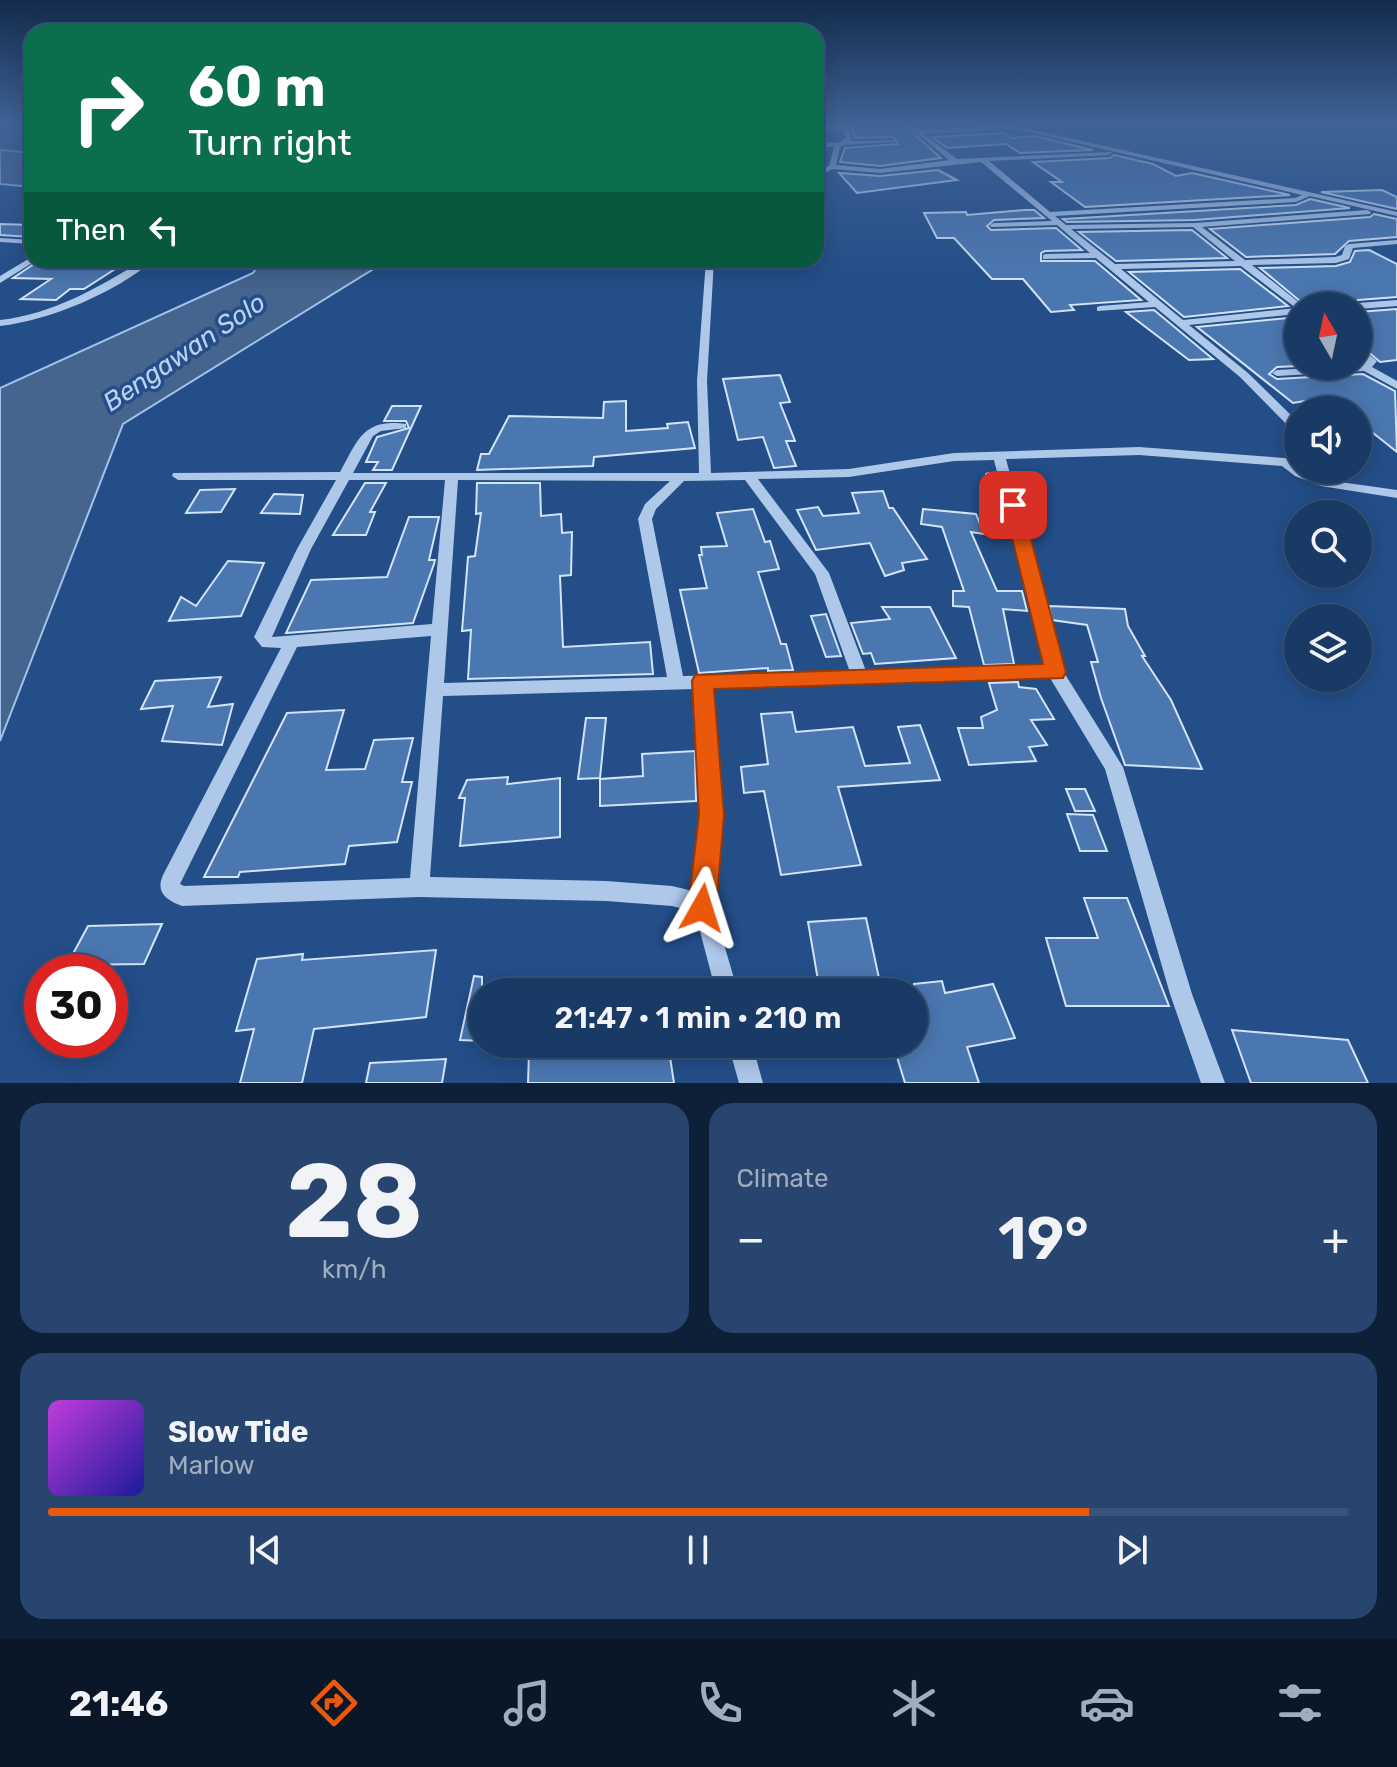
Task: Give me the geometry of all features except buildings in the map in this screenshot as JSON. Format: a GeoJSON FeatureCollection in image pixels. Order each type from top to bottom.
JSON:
{"type":"FeatureCollection","features":[{"type":"Feature","properties":{"kind":"street"},"geometry":{"type":"LineString","coordinates":[[1002,176],[1244,375],[1284,415]]}},
{"type":"Feature","properties":{"kind":"street"},"geometry":{"type":"LineString","coordinates":[[1230,176],[1309,194],[1342,197],[1397,214]]}},
{"type":"Feature","properties":{"kind":"street"},"geometry":{"type":"LineString","coordinates":[[1048,214],[1296,200],[1309,194]]}},
{"type":"Feature","properties":{"kind":"street"},"geometry":{"type":"LineString","coordinates":[[1143,208],[1172,226]]}},
{"type":"Feature","properties":{"kind":"street"},"geometry":{"type":"LineString","coordinates":[[994,225],[1172,226],[1383,211]]}},
{"type":"Feature","properties":{"kind":"street"},"geometry":{"type":"LineString","coordinates":[[1195,225],[1284,297]]}},
{"type":"Feature","properties":{"kind":"street"},"geometry":{"type":"LineString","coordinates":[[1,241],[24,242]]}},
{"type":"Feature","properties":{"kind":"street"},"geometry":{"type":"LineString","coordinates":[[1113,267],[1336,260],[1346,257],[1349,246],[1397,242]]}},
{"type":"Feature","properties":{"kind":"street"},"geometry":{"type":"LineString","coordinates":[[1046,257],[1098,255]]}},
{"type":"Feature","properties":{"kind":"street"},"geometry":{"type":"LineString","coordinates":[[0,280],[24,265]]}},
{"type":"Feature","properties":{"kind":"street"},"geometry":{"type":"LineString","coordinates":[[0,323],[31,319],[60,309],[135,268]]}},
{"type":"Feature","properties":{"kind":"street"},"geometry":{"type":"LineString","coordinates":[[705,477],[702,381],[709,268]]}},
{"type":"Feature","properties":{"kind":"street"},"geometry":{"type":"LineString","coordinates":[[1372,305],[1397,303]]}},
{"type":"Feature","properties":{"kind":"street"},"geometry":{"type":"LineString","coordinates":[[1100,309],[1155,304]]}},
{"type":"Feature","properties":{"kind":"street"},"geometry":{"type":"LineString","coordinates":[[1178,323],[1284,311]]}},
{"type":"Feature","properties":{"kind":"street"},"geometry":{"type":"LineString","coordinates":[[1372,371],[1397,386]]}},
{"type":"Feature","properties":{"kind":"street"},"geometry":{"type":"LineString","coordinates":[[1277,373],[1284,373]]}},
{"type":"Feature","properties":{"kind":"street"},"geometry":{"type":"LineString","coordinates":[[402,426],[371,431],[310,537],[262,639],[292,642],[441,629]]}},
{"type":"Feature","properties":{"kind":"street"},"geometry":{"type":"LineString","coordinates":[[178,476],[750,478],[849,473],[954,457],[1139,451],[1284,463]]}},
{"type":"Feature","properties":{"kind":"street"},"geometry":{"type":"LineString","coordinates":[[999,456],[1055,672],[1114,767],[1181,994],[1213,1083]]}},
{"type":"Feature","properties":{"kind":"street"},"geometry":{"type":"LineString","coordinates":[[419,887],[452,477]]}},
{"type":"Feature","properties":{"kind":"street"},"geometry":{"type":"LineString","coordinates":[[676,681],[645,519],[650,507],[680,478]]}},
{"type":"Feature","properties":{"kind":"street"},"geometry":{"type":"LineString","coordinates":[[750,478],[822,573],[860,676]]}},
{"type":"Feature","properties":{"kind":"street"},"geometry":{"type":"LineString","coordinates":[[1336,484],[1397,494]]}},
{"type":"Feature","properties":{"kind":"street"},"geometry":{"type":"LineString","coordinates":[[292,642],[171,878],[170,889],[182,896],[419,887],[672,896],[693,901],[702,908]]}},
{"type":"Feature","properties":{"kind":"street"},"geometry":{"type":"LineString","coordinates":[[435,690],[1055,672]]}},
{"type":"Feature","properties":{"kind":"street"},"geometry":{"type":"LineString","coordinates":[[703,681],[711,815],[702,908],[723,978]]}},
{"type":"Feature","properties":{"kind":"street"},"geometry":{"type":"LineString","coordinates":[[744,1058],[751,1083]]}},
{"type":"Feature","properties":{"kind":"water"},"geometry":{"type":"Polygon","coordinates":[[[0,176],[24,176],[24,186],[0,184],[0,176]]]}},
{"type":"Feature","properties":{"kind":"water","name":"Bengawan Solo"},"geometry":{"type":"Polygon","coordinates":[[[256,268],[375,268],[123,424],[0,741],[0,388],[253,273],[256,268]]]}},
{"type":"Feature","properties":{"kind":"route"},"geometry":{"type":"LineString","coordinates":[[702,908],[711,815],[703,681],[1055,672],[1013,505]]}}]}
